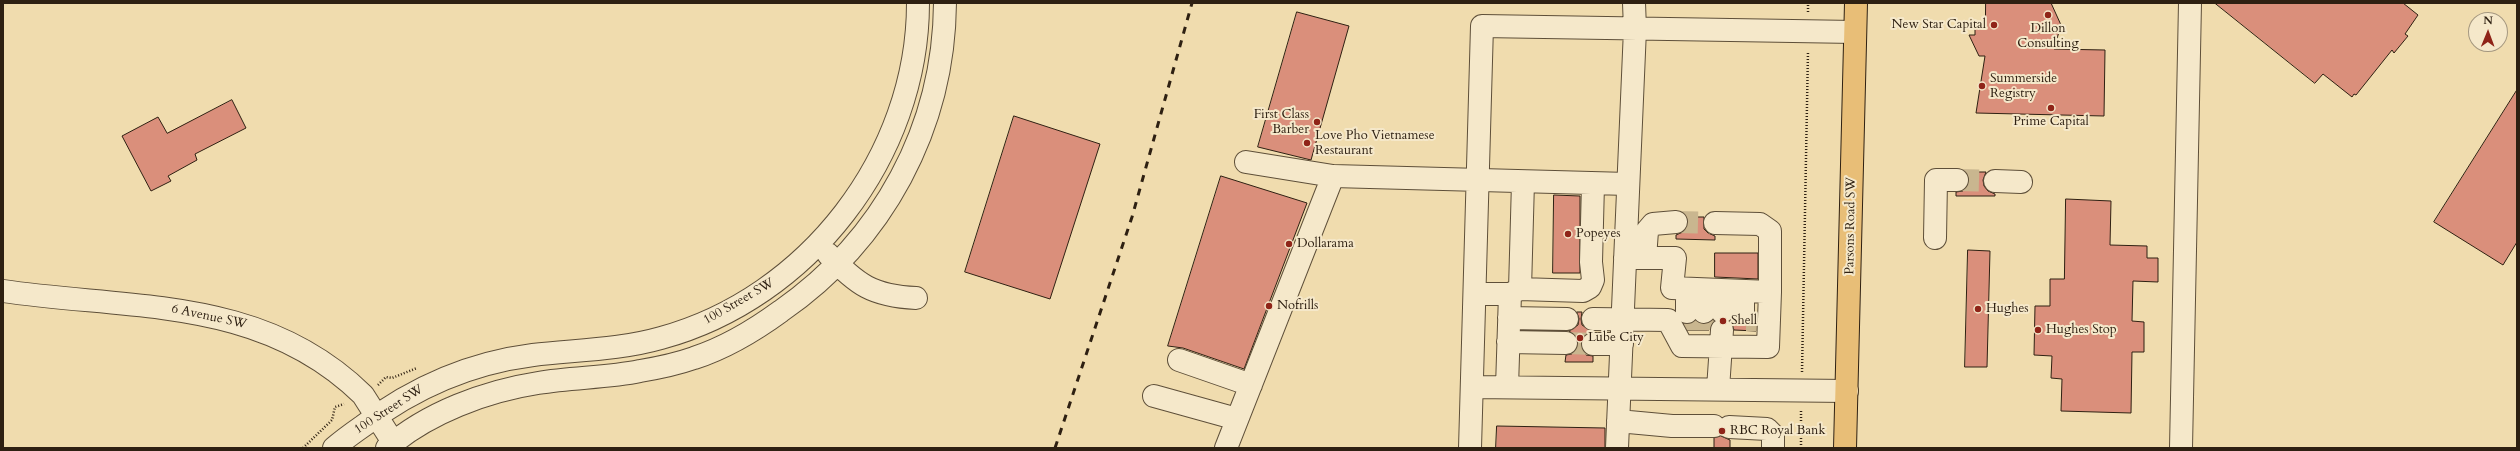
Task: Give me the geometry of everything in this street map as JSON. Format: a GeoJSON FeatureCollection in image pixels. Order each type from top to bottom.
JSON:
{"type":"FeatureCollection","features":[{"type":"Feature","properties":{"kind":"main road","name":"Parsons Road SW"},"geometry":{"type":"LineString","coordinates":[[1845,448],[1856,3]]}},
{"type":"Feature","properties":{"kind":"street","name":"100 Street SW"},"geometry":{"type":"LineString","coordinates":[[334,448],[376,415],[408,395],[445,377],[474,368],[531,356],[630,345],[661,338],[695,327],[723,314],[776,282],[797,266],[819,245],[854,200],[884,151],[895,125],[910,73],[918,23],[918,3]]}},
{"type":"Feature","properties":{"kind":"street"},"geometry":{"type":"LineString","coordinates":[[390,445],[428,420],[494,393],[539,382],[640,371],[694,358],[765,322],[816,286],[838,265],[883,210],[907,168],[918,142],[937,84],[943,47],[945,3]]}},
{"type":"Feature","properties":{"kind":"street"},"geometry":{"type":"LineString","coordinates":[[1634,3],[1635,29],[1628,184],[1635,258]]}},
{"type":"Feature","properties":{"kind":"street"},"geometry":{"type":"LineString","coordinates":[[2181,448],[2190,3]]}},
{"type":"Feature","properties":{"kind":"street"},"geometry":{"type":"LineString","coordinates":[[1470,448],[1482,26],[1856,32]]}},
{"type":"Feature","properties":{"kind":"street"},"geometry":{"type":"LineString","coordinates":[[1246,162],[1333,176],[1628,184]]}},
{"type":"Feature","properties":{"kind":"street"},"geometry":{"type":"LineString","coordinates":[[1226,448],[1333,176]]}},
{"type":"Feature","properties":{"kind":"street"},"geometry":{"type":"LineString","coordinates":[[1935,238],[1936,180],[1957,180]]}},
{"type":"Feature","properties":{"kind":"street"},"geometry":{"type":"LineString","coordinates":[[1995,180],[2021,182]]}},
{"type":"Feature","properties":{"kind":"street"},"geometry":{"type":"LineString","coordinates":[[1507,387],[1509,330],[1515,291],[1523,182]]}},
{"type":"Feature","properties":{"kind":"street"},"geometry":{"type":"LineString","coordinates":[[1475,294],[1515,291],[1583,291],[1590,287],[1593,280],[1591,262],[1593,184]]}},
{"type":"Feature","properties":{"kind":"street"},"geometry":{"type":"LineString","coordinates":[[1617,448],[1622,333],[1635,258],[1647,231],[1653,224],[1676,222]]}},
{"type":"Feature","properties":{"kind":"street"},"geometry":{"type":"LineString","coordinates":[[1715,223],[1760,224],[1770,231],[1723,290],[1719,329],[1718,389]]}},
{"type":"Feature","properties":{"kind":"street"},"geometry":{"type":"LineString","coordinates":[[819,245],[838,265],[877,293],[886,296],[916,298]]}},
{"type":"Feature","properties":{"kind":"street"},"geometry":{"type":"LineString","coordinates":[[1593,332],[1622,333],[1719,329],[1768,347],[1723,290],[1675,258],[1635,258]]}},
{"type":"Feature","properties":{"kind":"street"},"geometry":{"type":"LineString","coordinates":[[1719,329],[1723,290]]}},
{"type":"Feature","properties":{"kind":"street"},"geometry":{"type":"LineString","coordinates":[[1719,329],[1723,290]]}},
{"type":"Feature","properties":{"kind":"street","name":"6 Avenue SW"},"geometry":{"type":"LineString","coordinates":[[3,291],[158,307],[240,322],[289,342],[323,362],[363,395],[376,415],[390,445]]}},
{"type":"Feature","properties":{"kind":"street"},"geometry":{"type":"LineString","coordinates":[[1509,330],[1566,332]]}},
{"type":"Feature","properties":{"kind":"street"},"geometry":{"type":"LineString","coordinates":[[1178,360],[1251,385]]}},
{"type":"Feature","properties":{"kind":"street"},"geometry":{"type":"LineString","coordinates":[[1472,387],[1847,391]]}},
{"type":"Feature","properties":{"kind":"street"},"geometry":{"type":"LineString","coordinates":[[1154,396],[1237,419]]}},
{"type":"Feature","properties":{"kind":"street"},"geometry":{"type":"LineString","coordinates":[[1618,421],[1672,426],[1767,430],[1773,435],[1773,448]]}},
{"type":"Feature","properties":{"kind":"path"},"geometry":{"type":"LineString","coordinates":[[1802,368],[1808,55]]}},
{"type":"Feature","properties":{"kind":"path"},"geometry":{"type":"LineString","coordinates":[[384,382],[386,377],[392,378],[419,367]]}},
{"type":"Feature","properties":{"kind":"path"},"geometry":{"type":"LineString","coordinates":[[303,448],[332,420],[335,407],[340,406]]}},
{"type":"Feature","properties":{"kind":"path"},"geometry":{"type":"LineString","coordinates":[[1801,407],[1801,448]]}},
{"type":"Feature","properties":{"kind":"building"},"geometry":{"type":"Polygon","coordinates":[[[1986,3],[2051,3],[2061,25],[2054,49],[2105,50],[2104,116],[1976,113],[1985,56],[1979,56],[1969,35],[1975,35],[1975,25],[1985,25],[1986,3]]]}},
{"type":"Feature","properties":{"kind":"building"},"geometry":{"type":"Polygon","coordinates":[[[2215,3],[2403,3],[2418,15],[2405,34],[2408,36],[2394,53],[2392,50],[2356,95],[2354,94],[2352,97],[2323,74],[2315,83],[2215,3]]]}},
{"type":"Feature","properties":{"kind":"building"},"geometry":{"type":"Polygon","coordinates":[[[1297,12],[1349,26],[1311,160],[1258,147],[1297,12]]]}},
{"type":"Feature","properties":{"kind":"building"},"geometry":{"type":"Polygon","coordinates":[[[2517,90],[2517,242],[2503,265],[2434,222],[2517,90]]]}},
{"type":"Feature","properties":{"kind":"building"},"geometry":{"type":"Polygon","coordinates":[[[232,100],[246,128],[195,154],[197,160],[168,176],[171,181],[151,191],[122,136],[158,117],[167,133],[232,100]]]}},
{"type":"Feature","properties":{"kind":"building"},"geometry":{"type":"Polygon","coordinates":[[[1014,116],[1100,144],[1050,299],[965,272],[1014,116]]]}},
{"type":"Feature","properties":{"kind":"building"},"geometry":{"type":"Polygon","coordinates":[[[1966,172],[1986,172],[1983,180],[1984,186],[1988,191],[1995,194],[1995,196],[1956,196],[1956,192],[1963,191],[1968,186],[1969,180],[1966,172]]]}},
{"type":"Feature","properties":{"kind":"building"},"geometry":{"type":"Polygon","coordinates":[[[1221,176],[1307,203],[1244,369],[1183,348],[1168,346],[1221,176]]]}},
{"type":"Feature","properties":{"kind":"building","name":"Popeyes"},"geometry":{"type":"Polygon","coordinates":[[[1554,195],[1580,196],[1580,273],[1553,273],[1554,195]]]}},
{"type":"Feature","properties":{"kind":"building"},"geometry":{"type":"Polygon","coordinates":[[[2066,199],[2111,201],[2110,245],[2147,246],[2147,258],[2158,258],[2158,282],[2133,281],[2132,321],[2144,322],[2144,352],[2132,352],[2131,413],[2061,411],[2062,379],[2051,378],[2052,356],[2034,355],[2035,306],[2050,306],[2050,279],[2064,279],[2066,199]]]}},
{"type":"Feature","properties":{"kind":"building"},"geometry":{"type":"Polygon","coordinates":[[[1687,217],[1704,217],[1704,229],[1708,233],[1715,236],[1715,240],[1676,239],[1676,235],[1683,232],[1687,228],[1687,217]]]}},
{"type":"Feature","properties":{"kind":"building","name":"Hughes"},"geometry":{"type":"Polygon","coordinates":[[[1968,250],[1990,251],[1987,367],[1965,367],[1968,250]]]}},
{"type":"Feature","properties":{"kind":"building"},"geometry":{"type":"Polygon","coordinates":[[[1715,253],[1758,253],[1758,279],[1715,277],[1715,253]]]}},
{"type":"Feature","properties":{"kind":"building"},"geometry":{"type":"Polygon","coordinates":[[[1577,312],[1582,312],[1582,325],[1593,332],[1582,337],[1581,344],[1586,355],[1593,356],[1593,362],[1565,362],[1566,355],[1572,354],[1578,344],[1577,337],[1569,331],[1578,325],[1579,319],[1577,312]]]}},
{"type":"Feature","properties":{"kind":"building"},"geometry":{"type":"Polygon","coordinates":[[[1755,313],[1756,331],[1734,330],[1730,321],[1732,319],[1737,324],[1743,325],[1754,320],[1755,313]]]}},
{"type":"Feature","properties":{"kind":"building"},"geometry":{"type":"Polygon","coordinates":[[[1713,320],[1709,330],[1687,330],[1684,324],[1695,321],[1704,324],[1713,320]]]}},
{"type":"Feature","properties":{"kind":"building"},"geometry":{"type":"Polygon","coordinates":[[[1497,426],[1605,428],[1605,448],[1496,448],[1497,426]]]}},
{"type":"Feature","properties":{"kind":"building"},"geometry":{"type":"Polygon","coordinates":[[[1721,436],[1730,440],[1730,448],[1714,448],[1714,438],[1721,436]]]}},
{"type":"Feature","properties":{"kind":"tunnel"},"geometry":{"type":"LineString","coordinates":[[1957,180],[1995,181]]}},
{"type":"Feature","properties":{"kind":"tunnel"},"geometry":{"type":"LineString","coordinates":[[1676,222],[1715,223]]}},
{"type":"Feature","properties":{"kind":"tunnel"},"geometry":{"type":"LineString","coordinates":[[1687,312],[1687,330]]}},
{"type":"Feature","properties":{"kind":"tunnel"},"geometry":{"type":"LineString","coordinates":[[1704,312],[1704,330]]}},
{"type":"Feature","properties":{"kind":"tunnel"},"geometry":{"type":"LineString","coordinates":[[1757,313],[1757,331]]}},
{"type":"Feature","properties":{"kind":"tunnel"},"geometry":{"type":"LineString","coordinates":[[1566,343],[1593,344]]}},
{"type":"Feature","properties":{"kind":"railway"},"geometry":{"type":"LineString","coordinates":[[1055,448],[1132,217],[1192,3]]}},
{"type":"Feature","properties":{"kind":"place","name":"Dillon Consulting"},"geometry":{"type":"Point","coordinates":[2048,15]}},
{"type":"Feature","properties":{"kind":"place","name":"New Star Capital"},"geometry":{"type":"Point","coordinates":[1994,25]}},
{"type":"Feature","properties":{"kind":"place","name":"Summerside Registry"},"geometry":{"type":"Point","coordinates":[1982,86]}},
{"type":"Feature","properties":{"kind":"place","name":"Prime Capital"},"geometry":{"type":"Point","coordinates":[2051,108]}},
{"type":"Feature","properties":{"kind":"place","name":"First Class Barber"},"geometry":{"type":"Point","coordinates":[1317,122]}},
{"type":"Feature","properties":{"kind":"place","name":"Love Pho Vietnamese Restaurant"},"geometry":{"type":"Point","coordinates":[1307,143]}},
{"type":"Feature","properties":{"kind":"place","name":"Popeyes"},"geometry":{"type":"Point","coordinates":[1568,234]}},
{"type":"Feature","properties":{"kind":"place","name":"Dollarama"},"geometry":{"type":"Point","coordinates":[1289,244]}},
{"type":"Feature","properties":{"kind":"place","name":"Nofrills"},"geometry":{"type":"Point","coordinates":[1269,306]}},
{"type":"Feature","properties":{"kind":"place","name":"Hughes"},"geometry":{"type":"Point","coordinates":[1978,309]}},
{"type":"Feature","properties":{"kind":"place","name":"Shell"},"geometry":{"type":"Point","coordinates":[1723,321]}},
{"type":"Feature","properties":{"kind":"place","name":"Hughes Stop"},"geometry":{"type":"Point","coordinates":[2038,330]}},
{"type":"Feature","properties":{"kind":"place","name":"Lube City"},"geometry":{"type":"Point","coordinates":[1580,338]}},
{"type":"Feature","properties":{"kind":"place","name":"RBC Royal Bank"},"geometry":{"type":"Point","coordinates":[1722,431]}}]}
